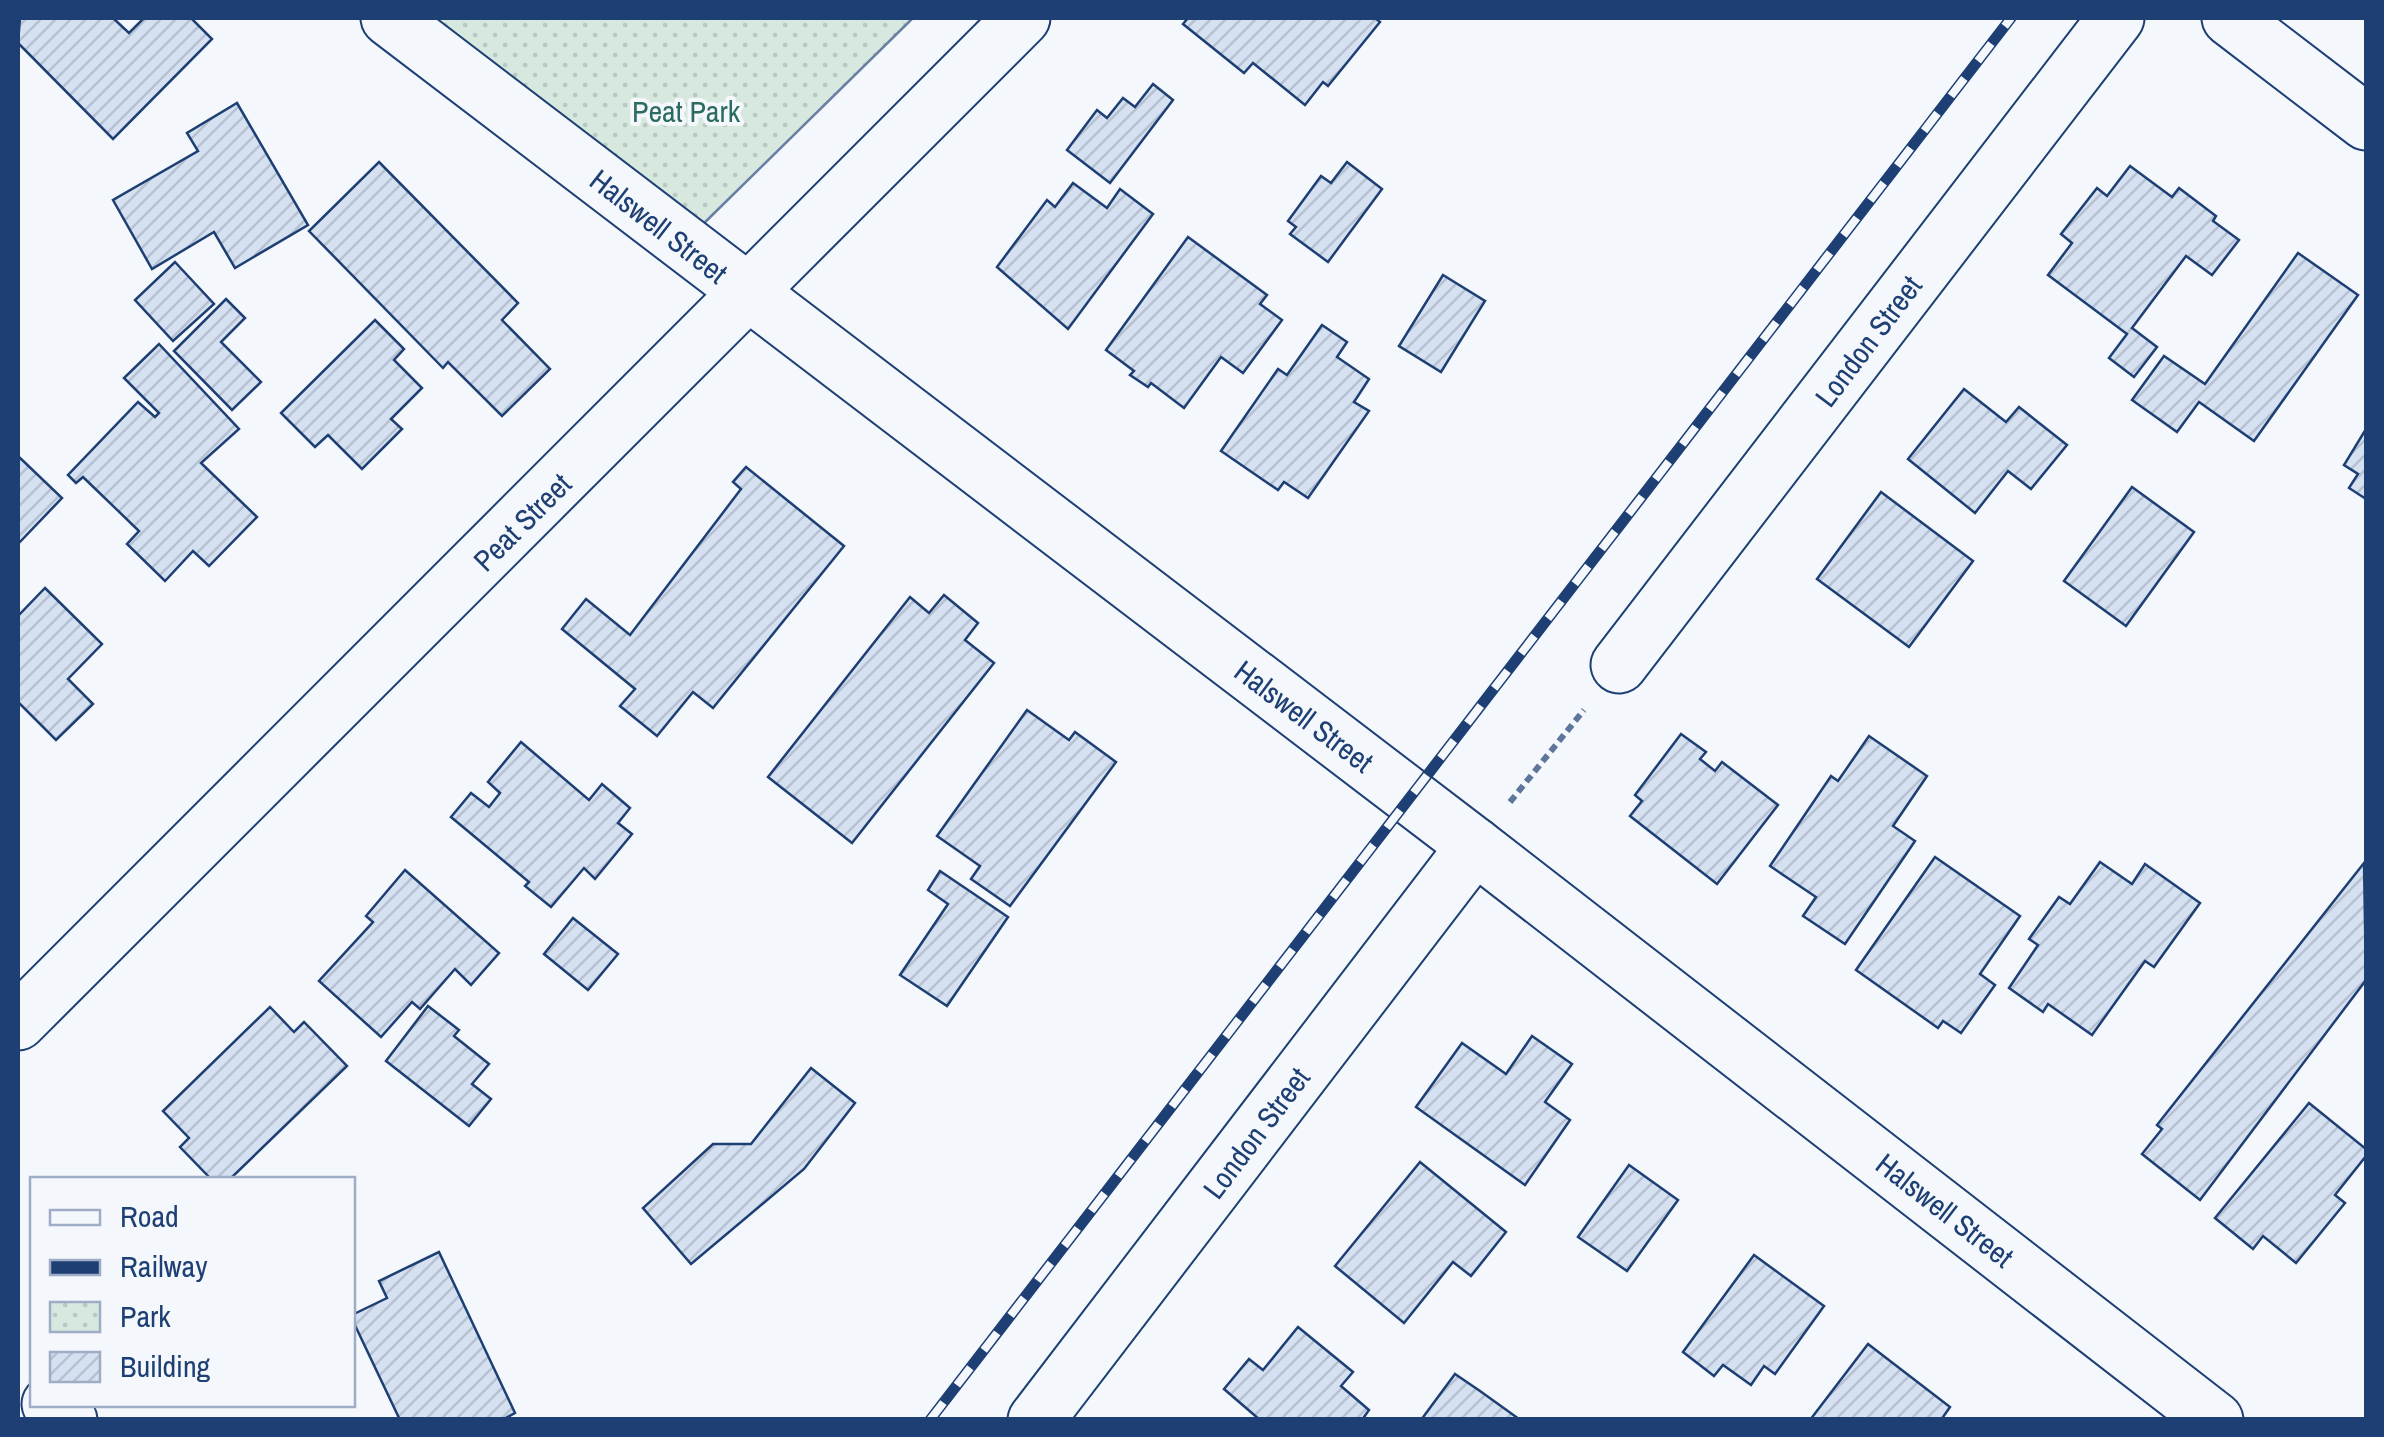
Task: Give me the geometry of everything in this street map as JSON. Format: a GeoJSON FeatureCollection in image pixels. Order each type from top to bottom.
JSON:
{"type":"FeatureCollection","features":[{"type":"Feature","properties":{"kind":"street","name":"Halswell Street"},"geometry":{"type":"LineString","coordinates":[[389,18],[1476,846],[2215,1420]]}},
{"type":"Feature","properties":{"kind":"street","name":"Peat Street"},"geometry":{"type":"LineString","coordinates":[[18,1022],[1022,18]]}},
{"type":"Feature","properties":{"kind":"street","name":"London Street"},"geometry":{"type":"LineString","coordinates":[[1620,665],[2116,18]]}},
{"type":"Feature","properties":{"kind":"street"},"geometry":{"type":"LineString","coordinates":[[2230,18],[2366,122]]}},
{"type":"Feature","properties":{"kind":"street","name":"London Street"},"geometry":{"type":"LineString","coordinates":[[1036,1420],[1476,846]]}},
{"type":"Feature","properties":{"kind":"path"},"geometry":{"type":"LineString","coordinates":[[1476,846],[1620,665]]}},
{"type":"Feature","properties":{"kind":"green space","name":"Peat Park"},"geometry":{"type":"Polygon","coordinates":[[[414,18],[913,18],[694,233],[414,18]]]}},
{"type":"Feature","properties":{"kind":"building"},"geometry":{"type":"Polygon","coordinates":[[[20,18],[113,18],[129,33],[144,18],[191,18],[212,39],[113,139],[18,43],[20,18]]]}},
{"type":"Feature","properties":{"kind":"building"},"geometry":{"type":"Polygon","coordinates":[[[1188,18],[1375,18],[1380,22],[1328,86],[1323,82],[1305,105],[1253,63],[1244,73],[1183,24],[1188,18]]]}},
{"type":"Feature","properties":{"kind":"building"},"geometry":{"type":"Polygon","coordinates":[[[1153,84],[1173,100],[1110,183],[1067,150],[1097,110],[1107,118],[1123,98],[1135,107],[1153,84]]]}},
{"type":"Feature","properties":{"kind":"building"},"geometry":{"type":"Polygon","coordinates":[[[237,103],[308,225],[235,268],[214,232],[152,269],[113,200],[198,151],[187,133],[237,103]]]}},
{"type":"Feature","properties":{"kind":"building"},"geometry":{"type":"Polygon","coordinates":[[[379,162],[518,303],[502,320],[550,369],[502,416],[448,362],[443,368],[309,231],[379,162]]]}},
{"type":"Feature","properties":{"kind":"building"},"geometry":{"type":"Polygon","coordinates":[[[1347,162],[1382,189],[1328,262],[1290,234],[1296,227],[1288,221],[1321,176],[1331,183],[1347,162]]]}},
{"type":"Feature","properties":{"kind":"building"},"geometry":{"type":"Polygon","coordinates":[[[2130,166],[2172,197],[2179,188],[2216,216],[2213,221],[2239,240],[2212,275],[2186,256],[2132,328],[2157,347],[2134,377],[2109,358],[2127,334],[2048,275],[2072,243],[2061,234],[2097,188],[2107,196],[2130,166]]]}},
{"type":"Feature","properties":{"kind":"building"},"geometry":{"type":"Polygon","coordinates":[[[1073,183],[1107,208],[1120,189],[1153,214],[1068,329],[997,267],[1047,200],[1055,207],[1073,183]]]}},
{"type":"Feature","properties":{"kind":"building"},"geometry":{"type":"Polygon","coordinates":[[[1188,237],[1267,295],[1260,304],[1282,320],[1243,373],[1221,357],[1184,408],[1151,383],[1148,387],[1130,375],[1134,371],[1106,350],[1188,237]]]}},
{"type":"Feature","properties":{"kind":"building"},"geometry":{"type":"Polygon","coordinates":[[[2298,253],[2358,295],[2254,441],[2199,402],[2177,432],[2132,400],[2164,356],[2205,384],[2298,253]]]}},
{"type":"Feature","properties":{"kind":"building"},"geometry":{"type":"Polygon","coordinates":[[[175,262],[214,304],[173,341],[135,300],[175,262]]]}},
{"type":"Feature","properties":{"kind":"building"},"geometry":{"type":"Polygon","coordinates":[[[1443,275],[1485,301],[1441,372],[1399,346],[1443,275]]]}},
{"type":"Feature","properties":{"kind":"building"},"geometry":{"type":"Polygon","coordinates":[[[226,299],[245,318],[221,342],[261,382],[232,410],[174,351],[226,299]]]}},
{"type":"Feature","properties":{"kind":"building"},"geometry":{"type":"Polygon","coordinates":[[[375,320],[404,349],[394,360],[422,388],[391,419],[402,429],[362,469],[328,435],[315,447],[281,413],[375,320]]]}},
{"type":"Feature","properties":{"kind":"building"},"geometry":{"type":"Polygon","coordinates":[[[1322,325],[1347,342],[1337,357],[1369,379],[1354,402],[1369,411],[1308,498],[1284,482],[1278,490],[1221,451],[1278,369],[1287,375],[1322,325]]]}},
{"type":"Feature","properties":{"kind":"building"},"geometry":{"type":"Polygon","coordinates":[[[159,344],[239,429],[201,463],[257,517],[209,566],[193,551],[165,581],[127,544],[139,531],[83,477],[76,483],[68,475],[138,402],[155,417],[159,413],[124,378],[159,344]]]}},
{"type":"Feature","properties":{"kind":"building"},"geometry":{"type":"Polygon","coordinates":[[[1964,389],[2006,422],[2019,407],[2067,445],[2031,489],[2008,471],[1975,513],[1908,459],[1964,389]]]}},
{"type":"Feature","properties":{"kind":"building"},"geometry":{"type":"Polygon","coordinates":[[[2366,429],[2366,499],[2349,488],[2358,474],[2344,465],[2366,429]]]}},
{"type":"Feature","properties":{"kind":"building"},"geometry":{"type":"Polygon","coordinates":[[[18,456],[62,498],[18,544],[18,456]]]}},
{"type":"Feature","properties":{"kind":"building"},"geometry":{"type":"Polygon","coordinates":[[[746,467],[844,546],[713,708],[693,692],[657,736],[620,706],[635,689],[562,629],[586,599],[630,635],[741,489],[733,482],[746,467]]]}},
{"type":"Feature","properties":{"kind":"building"},"geometry":{"type":"Polygon","coordinates":[[[2132,487],[2194,532],[2126,626],[2064,581],[2132,487]]]}},
{"type":"Feature","properties":{"kind":"building"},"geometry":{"type":"Polygon","coordinates":[[[1881,492],[1973,561],[1909,647],[1817,579],[1881,492]]]}},
{"type":"Feature","properties":{"kind":"building"},"geometry":{"type":"Polygon","coordinates":[[[45,588],[102,644],[68,679],[93,704],[56,740],[18,702],[18,616],[45,588]]]}},
{"type":"Feature","properties":{"kind":"building"},"geometry":{"type":"Polygon","coordinates":[[[944,595],[978,623],[965,640],[994,663],[852,843],[768,777],[910,597],[929,613],[944,595]]]}},
{"type":"Feature","properties":{"kind":"building"},"geometry":{"type":"Polygon","coordinates":[[[1027,710],[1069,740],[1075,732],[1116,762],[1010,906],[971,879],[980,866],[937,836],[1027,710]]]}},
{"type":"Feature","properties":{"kind":"building"},"geometry":{"type":"Polygon","coordinates":[[[1681,734],[1706,752],[1700,759],[1715,771],[1722,762],[1778,805],[1717,884],[1630,816],[1642,801],[1635,795],[1681,734]]]}},
{"type":"Feature","properties":{"kind":"building"},"geometry":{"type":"Polygon","coordinates":[[[1869,736],[1927,776],[1893,826],[1915,841],[1845,944],[1803,916],[1816,897],[1770,866],[1831,776],[1838,781],[1869,736]]]}},
{"type":"Feature","properties":{"kind":"building"},"geometry":{"type":"Polygon","coordinates":[[[521,742],[589,800],[602,784],[630,808],[618,823],[632,834],[595,879],[584,868],[551,907],[525,886],[529,882],[451,817],[471,793],[489,807],[500,793],[488,782],[521,742]]]}},
{"type":"Feature","properties":{"kind":"building"},"geometry":{"type":"Polygon","coordinates":[[[1935,857],[2020,916],[1980,974],[1995,985],[1961,1033],[1943,1021],[1938,1028],[1856,970],[1935,857]]]}},
{"type":"Feature","properties":{"kind":"building"},"geometry":{"type":"Polygon","coordinates":[[[2100,862],[2132,884],[2145,864],[2200,903],[2154,967],[2145,961],[2092,1035],[2048,1004],[2043,1012],[2009,988],[2038,945],[2029,939],[2059,897],[2070,904],[2100,862]]]}},
{"type":"Feature","properties":{"kind":"building"},"geometry":{"type":"Polygon","coordinates":[[[2364,863],[2366,980],[2200,1200],[2142,1154],[2162,1129],[2157,1125],[2364,863]]]}},
{"type":"Feature","properties":{"kind":"building"},"geometry":{"type":"Polygon","coordinates":[[[405,870],[499,953],[471,985],[455,969],[420,1009],[412,1002],[381,1037],[319,981],[373,922],[366,916],[405,870]]]}},
{"type":"Feature","properties":{"kind":"building"},"geometry":{"type":"Polygon","coordinates":[[[940,871],[1008,917],[947,1006],[900,975],[948,904],[928,890],[940,871]]]}},
{"type":"Feature","properties":{"kind":"building"},"geometry":{"type":"Polygon","coordinates":[[[573,918],[618,954],[588,990],[544,954],[573,918]]]}},
{"type":"Feature","properties":{"kind":"building"},"geometry":{"type":"Polygon","coordinates":[[[428,1006],[459,1030],[454,1036],[489,1064],[472,1084],[491,1099],[469,1126],[386,1061],[428,1006]]]}},
{"type":"Feature","properties":{"kind":"building"},"geometry":{"type":"Polygon","coordinates":[[[270,1007],[294,1032],[304,1022],[347,1066],[232,1177],[209,1177],[180,1147],[189,1138],[163,1111],[270,1007]]]}},
{"type":"Feature","properties":{"kind":"building"},"geometry":{"type":"Polygon","coordinates":[[[1532,1036],[1572,1064],[1545,1102],[1570,1120],[1525,1185],[1416,1107],[1462,1043],[1506,1074],[1532,1036]]]}},
{"type":"Feature","properties":{"kind":"building"},"geometry":{"type":"Polygon","coordinates":[[[811,1068],[855,1103],[804,1169],[691,1264],[643,1208],[713,1144],[751,1144],[811,1068]]]}},
{"type":"Feature","properties":{"kind":"building"},"geometry":{"type":"Polygon","coordinates":[[[2309,1103],[2366,1149],[2366,1156],[2335,1195],[2345,1203],[2296,1263],[2263,1236],[2253,1249],[2215,1218],[2309,1103]]]}},
{"type":"Feature","properties":{"kind":"building"},"geometry":{"type":"Polygon","coordinates":[[[1420,1162],[1506,1232],[1471,1276],[1453,1262],[1404,1323],[1335,1266],[1420,1162]]]}},
{"type":"Feature","properties":{"kind":"building"},"geometry":{"type":"Polygon","coordinates":[[[1629,1165],[1678,1200],[1627,1271],[1578,1237],[1629,1165]]]}},
{"type":"Feature","properties":{"kind":"building"},"geometry":{"type":"Polygon","coordinates":[[[439,1252],[515,1413],[502,1420],[400,1420],[355,1325],[355,1314],[387,1298],[379,1281],[439,1252]]]}},
{"type":"Feature","properties":{"kind":"building"},"geometry":{"type":"Polygon","coordinates":[[[1754,1255],[1824,1306],[1775,1374],[1764,1366],[1751,1385],[1723,1365],[1714,1376],[1683,1352],[1754,1255]]]}},
{"type":"Feature","properties":{"kind":"building"},"geometry":{"type":"Polygon","coordinates":[[[1298,1327],[1353,1372],[1341,1386],[1369,1410],[1362,1420],[1260,1420],[1224,1389],[1249,1359],[1263,1370],[1298,1327]]]}},
{"type":"Feature","properties":{"kind":"building"},"geometry":{"type":"Polygon","coordinates":[[[1868,1344],[1950,1407],[1941,1420],[1810,1420],[1868,1344]]]}},
{"type":"Feature","properties":{"kind":"building"},"geometry":{"type":"Polygon","coordinates":[[[1455,1374],[1480,1391],[1519,1419],[1421,1420],[1455,1374]]]}},
{"type":"Feature","properties":{"kind":"railway"},"geometry":{"type":"LineString","coordinates":[[930,1420],[2011,18]]}}]}
